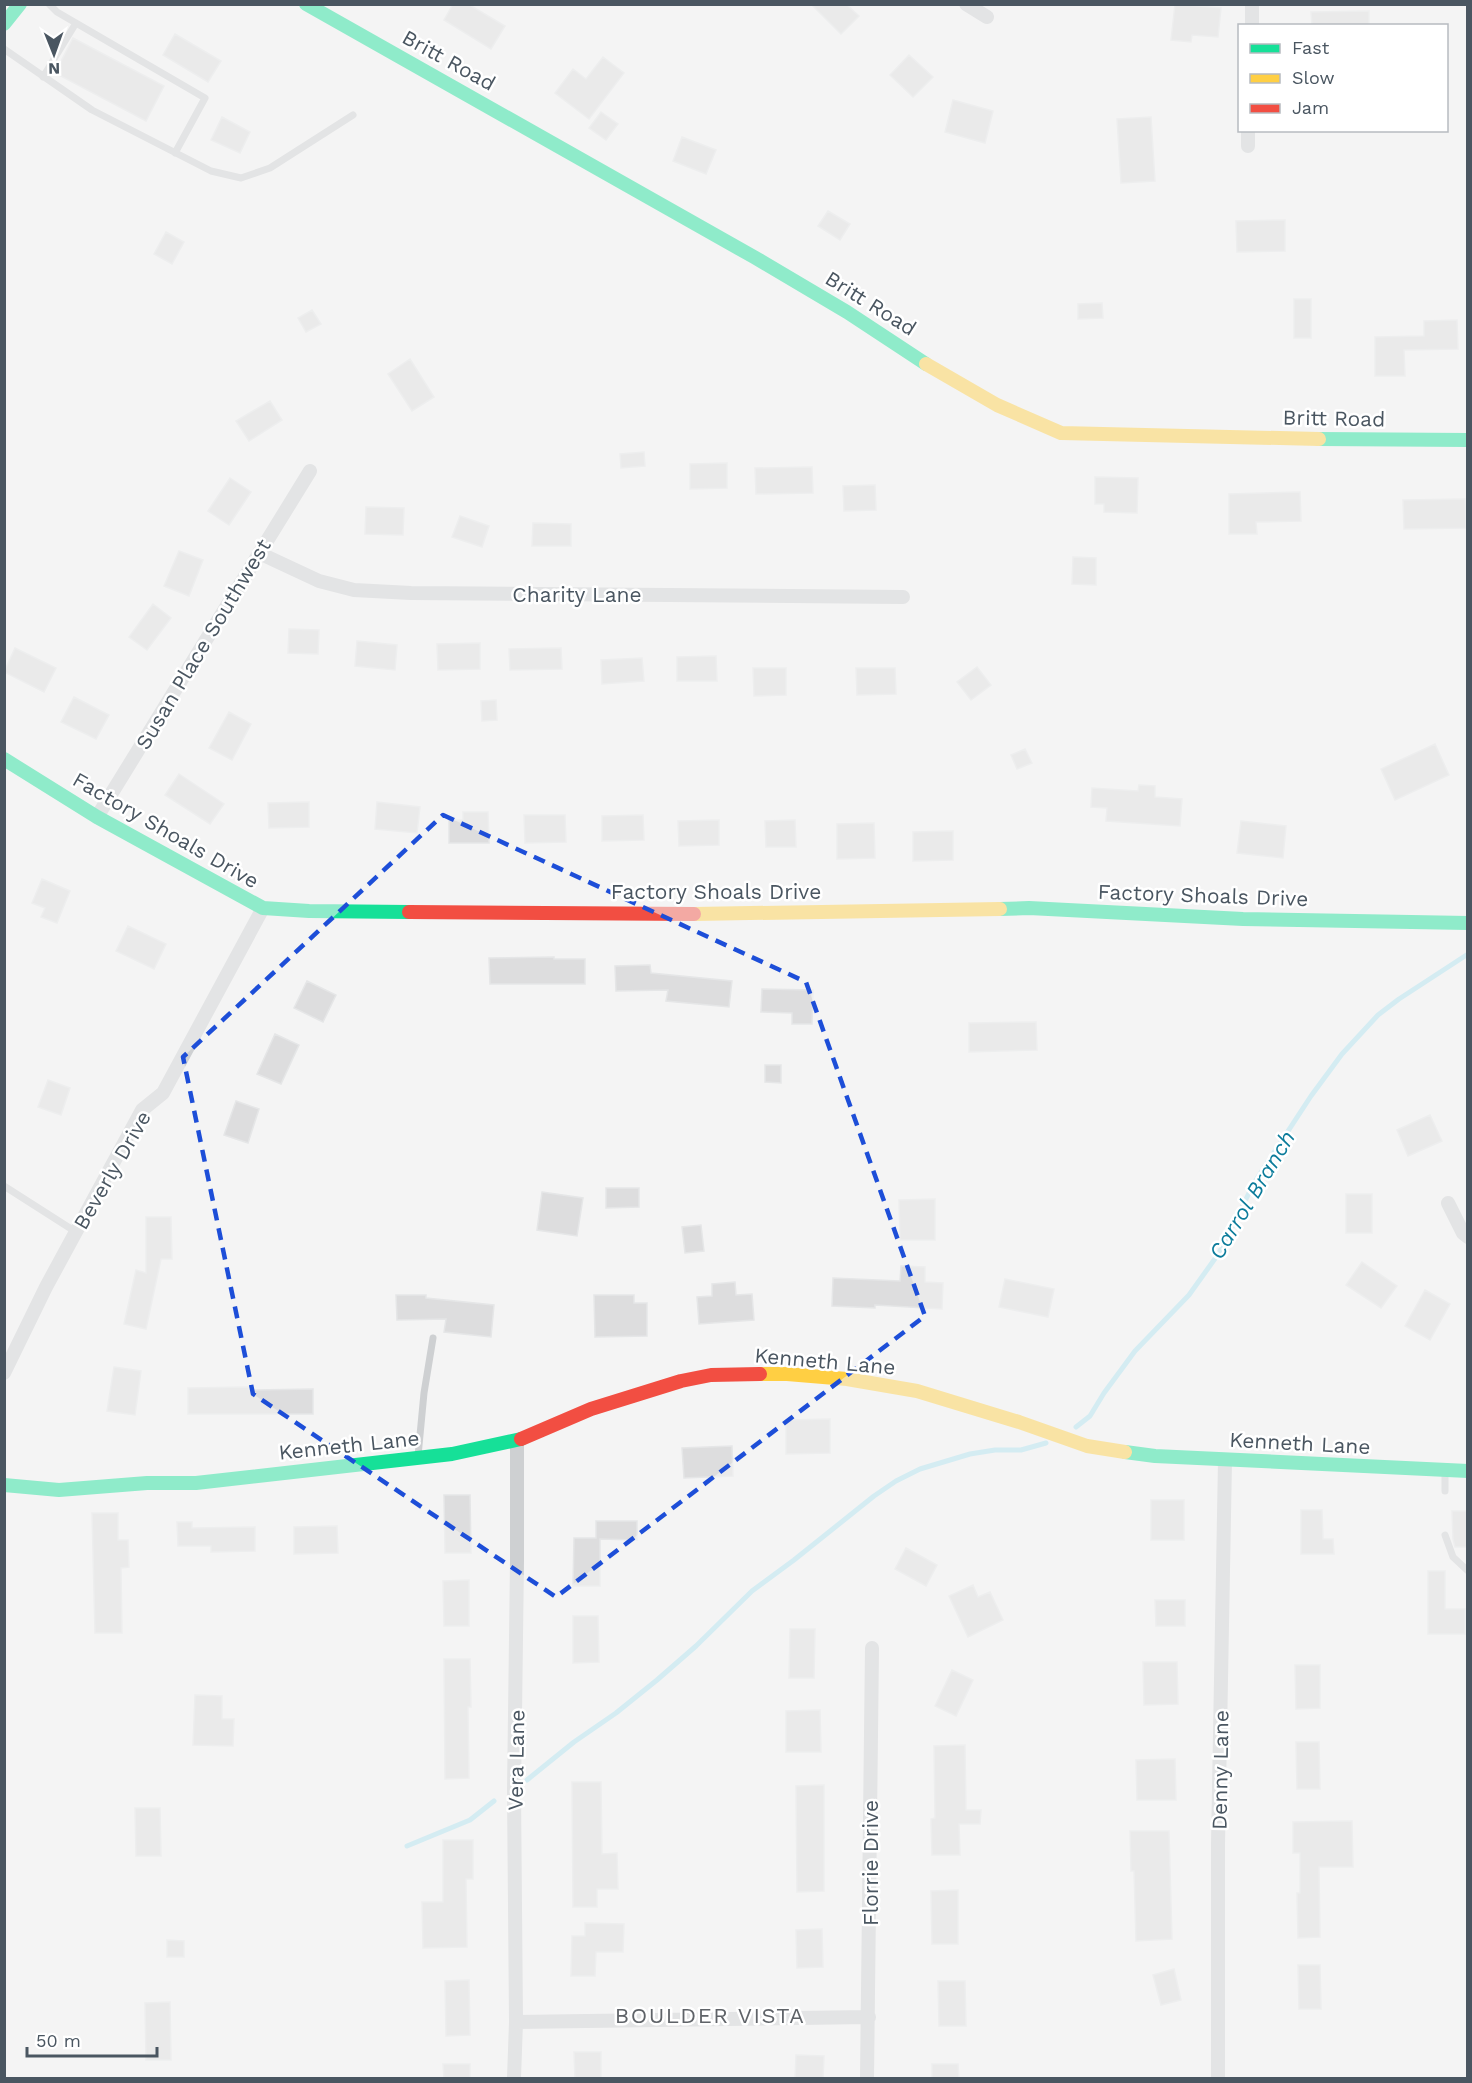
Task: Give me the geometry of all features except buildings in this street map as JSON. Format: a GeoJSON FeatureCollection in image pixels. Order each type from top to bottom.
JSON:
{"type":"FeatureCollection","features":[{"type":"Feature","properties":{"kind":"street"},"geometry":{"type":"LineString","coordinates":[[4,24],[20,4]]}},
{"type":"Feature","properties":{"kind":"street","name":"Britt Road"},"geometry":{"type":"LineString","coordinates":[[306,4],[536,132],[808,289],[976,393],[1039,425],[1061,433],[1358,440],[1467,440]]}},
{"type":"Feature","properties":{"kind":"street"},"geometry":{"type":"LineString","coordinates":[[966,4],[987,17]]}},
{"type":"Feature","properties":{"kind":"street"},"geometry":{"type":"LineString","coordinates":[[1252,4],[1252,24]]}},
{"type":"Feature","properties":{"kind":"street"},"geometry":{"type":"LineString","coordinates":[[1248,132],[1248,146]]}},
{"type":"Feature","properties":{"kind":"street","name":"Susan Place Southwest"},"geometry":{"type":"LineString","coordinates":[[97,817],[310,471]]}},
{"type":"Feature","properties":{"kind":"street","name":"Charity Lane"},"geometry":{"type":"LineString","coordinates":[[259,553],[319,581],[354,590],[411,593],[903,597]]}},
{"type":"Feature","properties":{"kind":"street","name":"Factory Shoals Drive"},"geometry":{"type":"LineString","coordinates":[[4,759],[97,817],[263,908],[309,911],[736,914],[1029,908],[1243,919],[1467,923]]}},
{"type":"Feature","properties":{"kind":"street","name":"Beverly Drive"},"geometry":{"type":"LineString","coordinates":[[4,1373],[46,1287],[142,1110],[163,1093],[263,908]]}},
{"type":"Feature","properties":{"kind":"street"},"geometry":{"type":"LineString","coordinates":[[1448,1203],[1463,1233],[1467,1236]]}},
{"type":"Feature","properties":{"kind":"street","name":"Kenneth Lane"},"geometry":{"type":"LineString","coordinates":[[4,1485],[59,1490],[147,1483],[196,1484],[452,1454],[516,1441],[591,1409],[681,1381],[711,1376],[787,1374],[847,1379],[916,1391],[1019,1422],[1087,1446],[1155,1456],[1467,1471]]}},
{"type":"Feature","properties":{"kind":"street","name":"Vera Lane"},"geometry":{"type":"LineString","coordinates":[[514,2079],[516,2022],[514,1791],[516,1441]]}},
{"type":"Feature","properties":{"kind":"street","name":"Denny Lane"},"geometry":{"type":"LineString","coordinates":[[1218,2079],[1218,1855],[1225,1461]]}},
{"type":"Feature","properties":{"kind":"street","name":"Florrie Drive"},"geometry":{"type":"LineString","coordinates":[[867,2079],[872,1648]]}},
{"type":"Feature","properties":{"kind":"street"},"geometry":{"type":"LineString","coordinates":[[516,2022],[869,2017]]}},
{"type":"Feature","properties":{"kind":"lane"},"geometry":{"type":"LineString","coordinates":[[49,4],[76,23],[205,98],[175,153]]}},
{"type":"Feature","properties":{"kind":"lane"},"geometry":{"type":"LineString","coordinates":[[43,76],[76,23]]}},
{"type":"Feature","properties":{"kind":"lane"},"geometry":{"type":"LineString","coordinates":[[4,49],[92,110],[211,171],[241,178],[270,168],[353,115]]}},
{"type":"Feature","properties":{"kind":"lane"},"geometry":{"type":"LineString","coordinates":[[4,1186],[76,1232]]}},
{"type":"Feature","properties":{"kind":"lane"},"geometry":{"type":"LineString","coordinates":[[417,1458],[433,1338]]}},
{"type":"Feature","properties":{"kind":"lane"},"geometry":{"type":"LineString","coordinates":[[1445,1470],[1445,1491]]}},
{"type":"Feature","properties":{"kind":"lane"},"geometry":{"type":"LineString","coordinates":[[1445,1535],[1453,1557],[1467,1571]]}},
{"type":"Feature","properties":{"kind":"highlighted area"},"geometry":{"type":"Polygon","coordinates":[[[443,815],[806,982],[925,1316],[556,1597],[253,1394],[183,1057],[443,815]]]}},
{"type":"Feature","properties":{"kind":"waterway","name":"Carrol Branch"},"geometry":{"type":"LineString","coordinates":[[1076,1427],[1090,1416],[1135,1351],[1189,1295],[1219,1253],[1254,1183],[1311,1096],[1342,1054],[1378,1015],[1468,954]]}},
{"type":"Feature","properties":{"kind":"waterway"},"geometry":{"type":"LineString","coordinates":[[527,1780],[657,1680],[696,1646],[752,1591],[896,1481],[920,1469],[970,1454],[995,1450],[1021,1450],[1046,1443]]}},
{"type":"Feature","properties":{"kind":"waterway"},"geometry":{"type":"LineString","coordinates":[[407,1846],[470,1820],[494,1801]]}},
{"type":"Feature","properties":{"kind":"traffic: fast"},"geometry":{"type":"LineString","coordinates":[[4,24],[20,4]]}},
{"type":"Feature","properties":{"kind":"traffic: fast"},"geometry":{"type":"LineString","coordinates":[[306,4],[754,257],[847,312],[926,364]]}},
{"type":"Feature","properties":{"kind":"traffic: fast"},"geometry":{"type":"LineString","coordinates":[[1319,439],[1468,440]]}},
{"type":"Feature","properties":{"kind":"traffic: fast"},"geometry":{"type":"LineString","coordinates":[[4,759],[97,817],[263,908],[409,912]]}},
{"type":"Feature","properties":{"kind":"traffic: fast"},"geometry":{"type":"LineString","coordinates":[[1000,909],[1029,908],[1243,919],[1468,923]]}},
{"type":"Feature","properties":{"kind":"traffic: fast"},"geometry":{"type":"LineString","coordinates":[[4,1485],[59,1490],[147,1483],[196,1483],[452,1454],[521,1439]]}},
{"type":"Feature","properties":{"kind":"traffic: fast"},"geometry":{"type":"LineString","coordinates":[[1125,1452],[1155,1456],[1468,1471]]}},
{"type":"Feature","properties":{"kind":"traffic: slow"},"geometry":{"type":"LineString","coordinates":[[926,364],[997,405],[1061,433],[1319,439]]}},
{"type":"Feature","properties":{"kind":"traffic: slow"},"geometry":{"type":"LineString","coordinates":[[694,914],[1000,909]]}},
{"type":"Feature","properties":{"kind":"traffic: slow"},"geometry":{"type":"LineString","coordinates":[[760,1374],[847,1379],[917,1391],[1019,1422],[1087,1446],[1125,1452]]}},
{"type":"Feature","properties":{"kind":"traffic: jam"},"geometry":{"type":"LineString","coordinates":[[409,912],[694,914]]}},
{"type":"Feature","properties":{"kind":"traffic: jam"},"geometry":{"type":"LineString","coordinates":[[521,1439],[591,1409],[681,1381],[711,1375],[760,1374]]}},
{"type":"Feature","properties":{"kind":"district","name":"BOULDER VISTA"},"geometry":{"type":"Point","coordinates":[710,2015]}}]}
